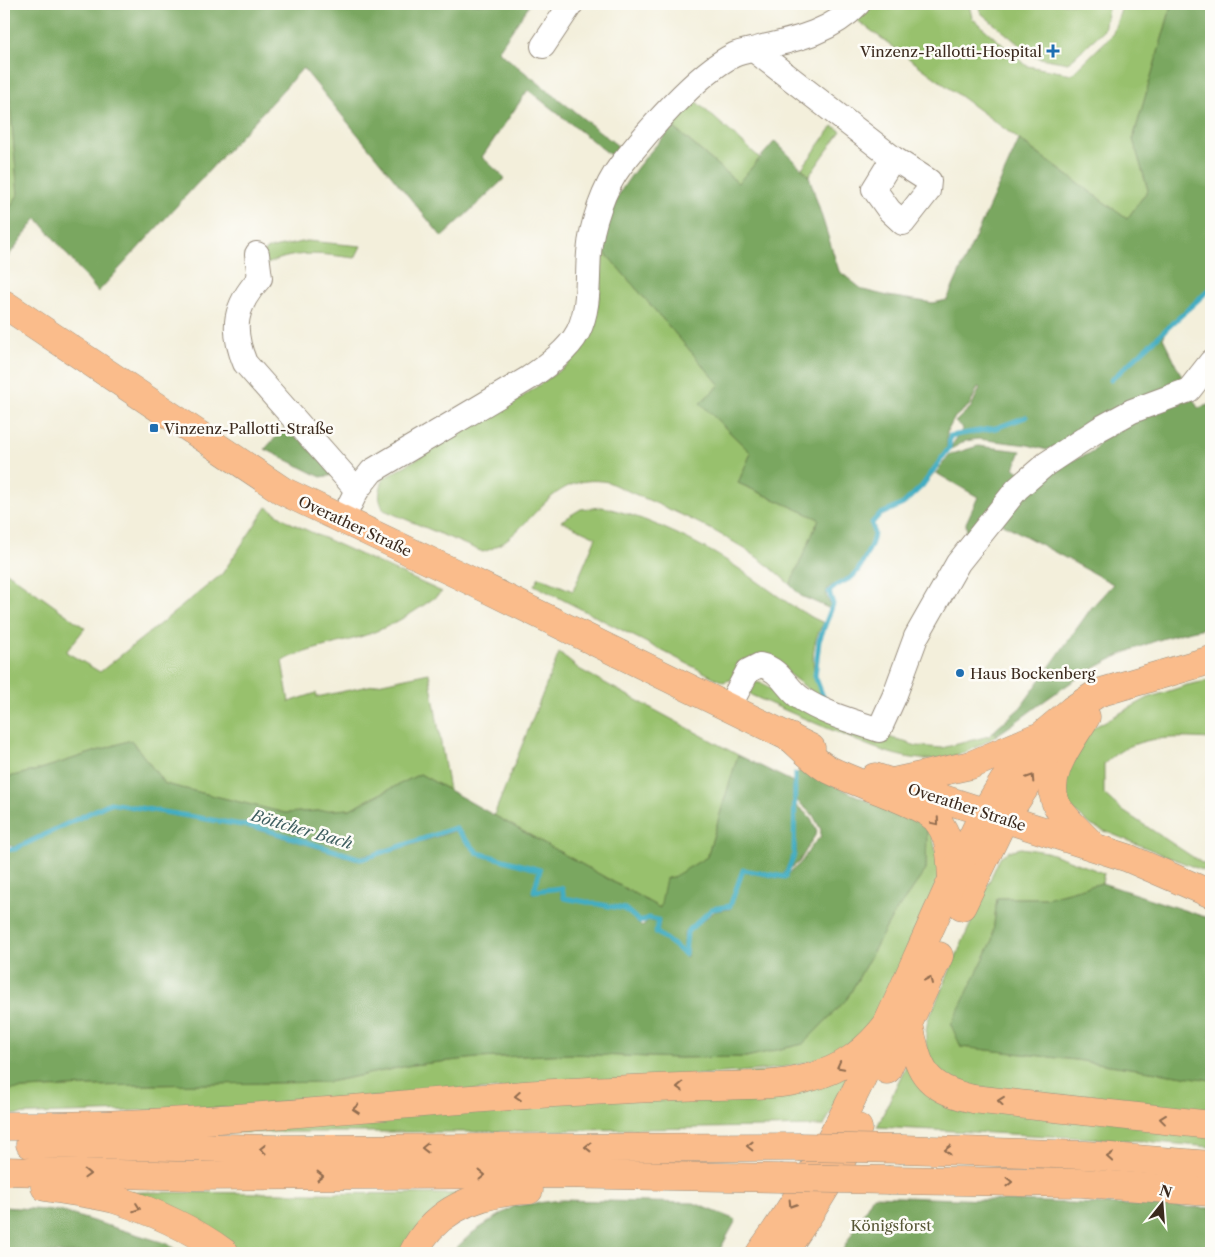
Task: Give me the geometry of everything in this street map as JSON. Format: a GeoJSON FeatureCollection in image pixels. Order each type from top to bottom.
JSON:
{"type":"FeatureCollection","features":[{"type":"Feature","properties":{"kind":"main road","name":"Overather Straße"},"geometry":{"type":"LineString","coordinates":[[4,304],[283,492],[461,576],[853,768],[891,783],[1094,846],[1211,894]]}},
{"type":"Feature","properties":{"kind":"main road"},"geometry":{"type":"LineString","coordinates":[[760,1253],[835,1132],[899,1023],[994,816],[1003,782],[1052,724],[1098,694],[1211,660]]}},
{"type":"Feature","properties":{"kind":"main road"},"geometry":{"type":"LineString","coordinates":[[783,1253],[845,1155],[899,1023],[952,883],[994,816],[1044,757],[1064,735],[1130,684]]}},
{"type":"Feature","properties":{"kind":"main road"},"geometry":{"type":"LineString","coordinates":[[1086,717],[1059,761],[1053,787],[1058,808],[1094,846]]}},
{"type":"Feature","properties":{"kind":"main road"},"geometry":{"type":"LineString","coordinates":[[891,783],[971,765],[1041,736]]}},
{"type":"Feature","properties":{"kind":"main road"},"geometry":{"type":"LineString","coordinates":[[790,737],[826,768],[911,805],[935,819],[945,834],[950,851],[952,883]]}},
{"type":"Feature","properties":{"kind":"main road"},"geometry":{"type":"LineString","coordinates":[[899,1023],[929,1080],[951,1094],[973,1099],[1211,1125]]}},
{"type":"Feature","properties":{"kind":"main road"},"geometry":{"type":"LineString","coordinates":[[4,1126],[158,1124],[560,1093],[770,1084],[808,1078],[832,1070],[855,1058],[899,1023]]}},
{"type":"Feature","properties":{"kind":"main road"},"geometry":{"type":"LineString","coordinates":[[4,1143],[275,1149],[799,1147],[1085,1155],[1211,1165]]}},
{"type":"Feature","properties":{"kind":"main road"},"geometry":{"type":"LineString","coordinates":[[4,1171],[194,1176],[549,1174],[1082,1183],[1211,1192]]}},
{"type":"Feature","properties":{"kind":"main road"},"geometry":{"type":"LineString","coordinates":[[413,1253],[434,1223],[451,1210],[472,1200],[489,1195],[523,1191],[605,1190],[708,1178]]}},
{"type":"Feature","properties":{"kind":"main road"},"geometry":{"type":"LineString","coordinates":[[4,1180],[113,1199],[184,1227],[225,1253]]}},
{"type":"Feature","properties":{"kind":"street"},"geometry":{"type":"LineString","coordinates":[[543,46],[571,4]]}},
{"type":"Feature","properties":{"kind":"street"},"geometry":{"type":"LineString","coordinates":[[342,520],[356,490],[372,471],[497,398],[554,361],[578,332],[587,297],[589,252],[594,225],[603,200],[620,167],[695,83],[712,68],[735,54],[807,37],[846,16],[858,4]]}},
{"type":"Feature","properties":{"kind":"street"},"geometry":{"type":"LineString","coordinates":[[754,50],[893,158]]}},
{"type":"Feature","properties":{"kind":"street"},"geometry":{"type":"LineString","coordinates":[[257,254],[260,278],[248,290],[235,326],[237,343],[245,364],[356,490]]}},
{"type":"Feature","properties":{"kind":"street"},"geometry":{"type":"LineString","coordinates":[[729,707],[748,671],[760,665],[774,670],[800,698],[878,730],[894,696],[916,637],[958,563],[1017,489],[1046,464],[1099,429],[1132,411],[1188,390],[1211,362]]}},
{"type":"Feature","properties":{"kind":"green space"},"geometry":{"type":"Polygon","coordinates":[[[4,4],[530,4],[498,51],[618,146],[613,157],[528,90],[482,157],[505,178],[442,237],[303,68],[98,292],[37,218],[4,262],[4,217],[18,195],[8,76],[4,87],[4,4]]]}},
{"type":"Feature","properties":{"kind":"green space"},"geometry":{"type":"Polygon","coordinates":[[[868,4],[969,4],[972,18],[1027,66],[1072,74],[1112,35],[1123,4],[1172,4],[1133,139],[1148,190],[1127,219],[854,18],[868,4]]]}},
{"type":"Feature","properties":{"kind":"green space","name":"Vinzenz-Pallotti-Hospital"},"geometry":{"type":"Polygon","coordinates":[[[979,4],[1109,4],[1104,30],[1068,63],[1034,57],[981,13],[979,4]]]}},
{"type":"Feature","properties":{"kind":"green space"},"geometry":{"type":"Polygon","coordinates":[[[1172,4],[1211,4],[1211,285],[1168,329],[1163,338],[1186,385],[1047,450],[1028,445],[978,439],[966,441],[949,450],[963,428],[955,422],[971,407],[980,388],[978,387],[970,405],[955,417],[947,432],[947,450],[930,479],[906,504],[873,520],[871,544],[857,572],[828,588],[826,595],[833,610],[801,596],[790,585],[819,519],[738,483],[751,453],[700,403],[720,385],[600,247],[610,212],[627,181],[673,127],[738,183],[775,141],[809,176],[839,271],[863,290],[933,303],[947,300],[1019,140],[1127,219],[1148,190],[1133,139],[1172,4]]]}},
{"type":"Feature","properties":{"kind":"green space"},"geometry":{"type":"Polygon","coordinates":[[[8,74],[18,195],[4,217],[4,87],[8,74]]]}},
{"type":"Feature","properties":{"kind":"green space"},"geometry":{"type":"Polygon","coordinates":[[[692,98],[760,158],[738,183],[669,123],[692,98]]]}},
{"type":"Feature","properties":{"kind":"green space"},"geometry":{"type":"Polygon","coordinates":[[[833,126],[841,131],[809,176],[802,168],[833,126]]]}},
{"type":"Feature","properties":{"kind":"green space"},"geometry":{"type":"Polygon","coordinates":[[[307,241],[361,246],[355,258],[319,254],[296,255],[273,261],[262,267],[265,251],[268,249],[307,241]]]}},
{"type":"Feature","properties":{"kind":"green space"},"geometry":{"type":"Polygon","coordinates":[[[600,247],[720,385],[700,403],[751,453],[738,483],[819,519],[790,585],[770,567],[727,538],[680,514],[608,482],[587,481],[569,486],[554,495],[500,544],[483,552],[384,510],[379,494],[384,478],[518,400],[567,365],[579,351],[595,319],[601,285],[600,247]]]}},
{"type":"Feature","properties":{"kind":"green space"},"geometry":{"type":"Polygon","coordinates":[[[1190,393],[1198,408],[1211,404],[1211,627],[1152,642],[1115,657],[1080,677],[997,735],[994,731],[1021,707],[1092,607],[1113,584],[996,520],[1016,496],[1071,461],[1093,452],[1103,435],[1190,393]]]}},
{"type":"Feature","properties":{"kind":"green space"},"geometry":{"type":"Polygon","coordinates":[[[288,424],[334,475],[321,477],[265,449],[288,424]]]}},
{"type":"Feature","properties":{"kind":"green space"},"geometry":{"type":"Polygon","coordinates":[[[978,446],[1021,451],[1014,468],[1024,475],[968,546],[966,523],[978,497],[936,473],[949,455],[978,446]]]}},
{"type":"Feature","properties":{"kind":"green space"},"geometry":{"type":"Polygon","coordinates":[[[267,507],[289,522],[442,592],[413,612],[382,629],[301,653],[282,661],[289,702],[316,693],[317,697],[429,673],[449,790],[420,774],[350,809],[285,813],[165,784],[131,740],[38,770],[4,778],[4,570],[85,628],[66,652],[100,672],[222,574],[267,507]]]}},
{"type":"Feature","properties":{"kind":"green space"},"geometry":{"type":"Polygon","coordinates":[[[602,507],[654,524],[691,541],[724,559],[801,611],[824,623],[815,641],[813,662],[816,682],[824,701],[778,666],[723,682],[534,585],[539,577],[573,591],[596,537],[561,521],[581,509],[602,507]]]}},
{"type":"Feature","properties":{"kind":"green space"},"geometry":{"type":"Polygon","coordinates":[[[559,653],[579,669],[738,755],[707,857],[672,878],[660,908],[494,815],[559,653]]]}},
{"type":"Feature","properties":{"kind":"green space"},"geometry":{"type":"Polygon","coordinates":[[[1211,680],[1211,739],[1167,738],[1140,742],[1128,747],[1104,764],[1104,794],[1123,811],[1202,863],[1211,864],[1211,874],[1092,826],[1062,801],[1063,766],[1087,731],[1148,698],[1187,685],[1211,680]]]}},
{"type":"Feature","properties":{"kind":"green space"},"geometry":{"type":"Polygon","coordinates":[[[751,681],[764,684],[779,696],[782,685],[838,721],[917,746],[942,748],[989,736],[994,731],[997,735],[976,747],[956,755],[937,759],[899,756],[860,742],[751,695],[748,689],[751,681]]]}},
{"type":"Feature","properties":{"kind":"green space"},"geometry":{"type":"Polygon","coordinates":[[[131,740],[165,784],[285,813],[350,809],[420,774],[660,908],[666,878],[673,877],[707,857],[738,755],[793,782],[793,853],[783,876],[742,869],[728,907],[713,909],[684,932],[684,952],[658,933],[660,920],[648,917],[642,924],[625,908],[565,897],[563,886],[535,891],[541,869],[479,852],[455,828],[360,857],[257,827],[108,802],[14,847],[9,845],[8,847],[15,851],[110,805],[255,829],[361,861],[455,831],[478,855],[538,871],[532,893],[560,889],[562,899],[624,910],[642,927],[648,920],[658,923],[656,934],[687,957],[687,933],[715,911],[730,909],[743,872],[786,879],[789,873],[802,861],[814,843],[820,838],[821,830],[813,815],[795,799],[796,775],[800,770],[873,803],[905,812],[927,828],[926,870],[892,917],[847,999],[803,1044],[746,1057],[678,1058],[570,1054],[477,1058],[412,1065],[329,1082],[87,1086],[4,1090],[4,778],[38,770],[131,740]]]}},
{"type":"Feature","properties":{"kind":"green space"},"geometry":{"type":"Polygon","coordinates":[[[795,804],[810,817],[817,832],[799,862],[790,869],[796,854],[795,804]]]}},
{"type":"Feature","properties":{"kind":"green space"},"geometry":{"type":"Polygon","coordinates":[[[927,828],[931,829],[941,874],[878,1013],[866,1028],[838,1050],[805,1063],[751,1071],[223,1108],[4,1115],[4,1090],[87,1086],[329,1082],[412,1065],[477,1058],[570,1054],[678,1058],[746,1057],[803,1044],[847,999],[892,917],[926,870],[927,828]]]}},
{"type":"Feature","properties":{"kind":"green space"},"geometry":{"type":"Polygon","coordinates":[[[1021,848],[1047,852],[1104,873],[1102,883],[1046,898],[997,898],[992,942],[968,991],[961,1047],[1076,1060],[1211,1080],[1211,1111],[972,1087],[949,1077],[940,1071],[934,1063],[926,1045],[928,1020],[1000,857],[1009,851],[1021,848]]]}},
{"type":"Feature","properties":{"kind":"green space"},"geometry":{"type":"Polygon","coordinates":[[[1102,883],[1211,919],[1211,1080],[1076,1060],[961,1047],[951,1025],[992,942],[997,898],[1046,898],[1102,883]]]}},
{"type":"Feature","properties":{"kind":"green space"},"geometry":{"type":"Polygon","coordinates":[[[909,1059],[931,1089],[1211,1129],[1211,1147],[1144,1141],[877,1127],[909,1059]]]}},
{"type":"Feature","properties":{"kind":"green space"},"geometry":{"type":"Polygon","coordinates":[[[855,1063],[824,1126],[463,1132],[173,1132],[855,1063]]]}},
{"type":"Feature","properties":{"kind":"green space"},"geometry":{"type":"Polygon","coordinates":[[[111,1192],[467,1194],[407,1253],[239,1253],[212,1235],[111,1192]]]}},
{"type":"Feature","properties":{"kind":"green space","name":"Königsforst"},"geometry":{"type":"Polygon","coordinates":[[[873,1196],[1211,1208],[1211,1253],[841,1253],[873,1196]]]}},
{"type":"Feature","properties":{"kind":"green space"},"geometry":{"type":"Polygon","coordinates":[[[561,1200],[694,1203],[736,1220],[718,1253],[451,1253],[472,1233],[514,1206],[561,1200]]]}},
{"type":"Feature","properties":{"kind":"green space"},"geometry":{"type":"Polygon","coordinates":[[[4,1207],[60,1211],[168,1244],[180,1253],[4,1253],[4,1207]]]}},
{"type":"Feature","properties":{"kind":"waterway","name":"Böttcher Bach"},"geometry":{"type":"LineString","coordinates":[[1111,380],[1211,288]]}},
{"type":"Feature","properties":{"kind":"waterway","name":"Böttcher Bach"},"geometry":{"type":"LineString","coordinates":[[825,702],[815,676],[819,641],[833,604],[829,592],[852,577],[861,565],[874,537],[872,523],[879,515],[903,504],[922,486],[949,448],[950,436],[996,428],[1026,417]]}},
{"type":"Feature","properties":{"kind":"waterway","name":"Böttcher Bach"},"geometry":{"type":"LineString","coordinates":[[4,850],[15,849],[110,803],[260,828],[362,859],[455,828],[478,853],[540,870],[534,891],[562,888],[564,898],[625,909],[640,922],[648,918],[658,920],[656,932],[685,954],[687,932],[712,909],[730,906],[743,870],[785,877],[794,855],[795,775]]}},
{"type":"Feature","properties":{"kind":"place","name":"Vinzenz-Pallotti-Hospital"},"geometry":{"type":"Point","coordinates":[1053,51]}},
{"type":"Feature","properties":{"kind":"place","name":"Vinzenz-Pallotti-Straße"},"geometry":{"type":"Point","coordinates":[154,428]}},
{"type":"Feature","properties":{"kind":"place","name":"Haus Bockenberg"},"geometry":{"type":"Point","coordinates":[960,673]}}]}
